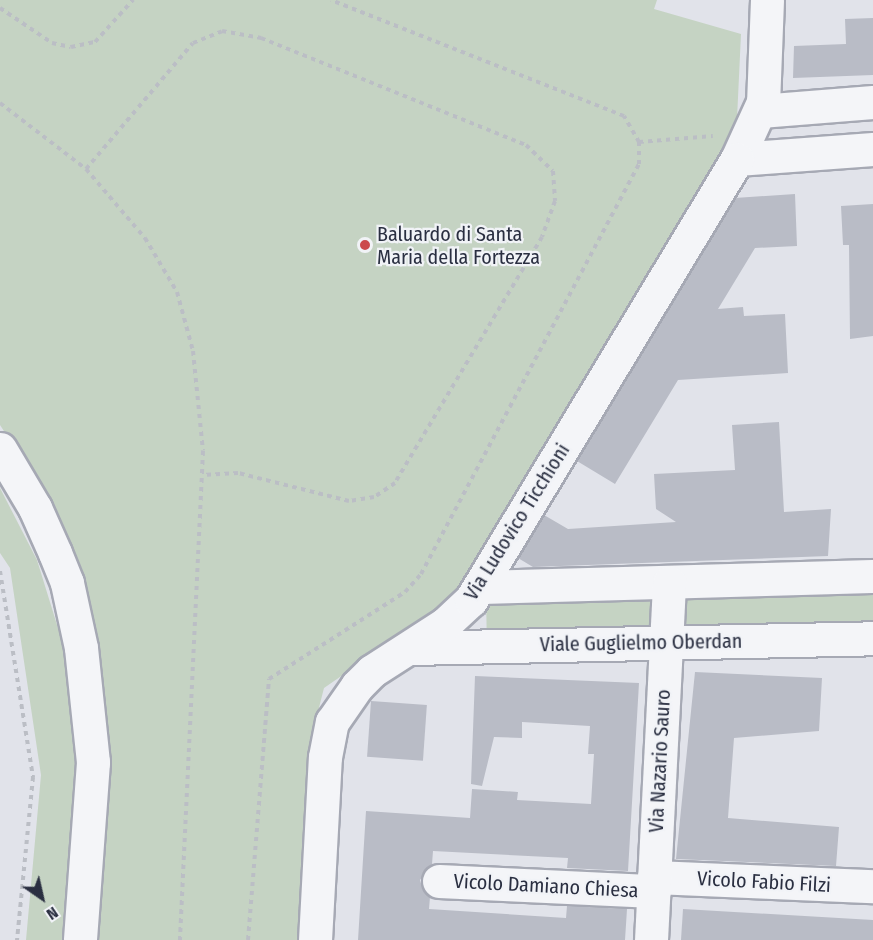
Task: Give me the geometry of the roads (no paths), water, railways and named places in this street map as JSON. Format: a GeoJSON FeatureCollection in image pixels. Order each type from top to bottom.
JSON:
{"type":"FeatureCollection","features":[{"type":"Feature","properties":{"kind":"street"},"geometry":{"type":"LineString","coordinates":[[749,134],[765,84],[767,0]]}},
{"type":"Feature","properties":{"kind":"street"},"geometry":{"type":"LineString","coordinates":[[749,134],[873,102]]}},
{"type":"Feature","properties":{"kind":"street"},"geometry":{"type":"LineString","coordinates":[[749,134],[873,149]]}},
{"type":"Feature","properties":{"kind":"street","name":"Via Ludovico Ticchioni"},"geometry":{"type":"LineString","coordinates":[[315,940],[325,757],[332,722],[372,671],[410,648],[460,611],[480,587],[749,134]]}},
{"type":"Feature","properties":{"kind":"street"},"geometry":{"type":"LineString","coordinates":[[0,449],[35,508],[55,553],[67,583],[81,648],[93,762],[80,940]]}},
{"type":"Feature","properties":{"kind":"street"},"geometry":{"type":"LineString","coordinates":[[480,587],[873,576]]}},
{"type":"Feature","properties":{"kind":"street","name":"Via Nazario Sauro"},"geometry":{"type":"LineString","coordinates":[[651,940],[669,582]]}},
{"type":"Feature","properties":{"kind":"street","name":"Viale Guglielmo Oberdan"},"geometry":{"type":"LineString","coordinates":[[410,648],[873,638]]}},
{"type":"Feature","properties":{"kind":"street","name":"Vicolo Damiano Chiesa"},"geometry":{"type":"LineString","coordinates":[[439,881],[654,884]]}},
{"type":"Feature","properties":{"kind":"street","name":"Vicolo Fabio Filzi"},"geometry":{"type":"LineString","coordinates":[[654,884],[873,886]]}},
{"type":"Feature","properties":{"kind":"place","name":"Baluardo di Santa Maria della Fortezza"},"geometry":{"type":"Point","coordinates":[365,245]}}]}
